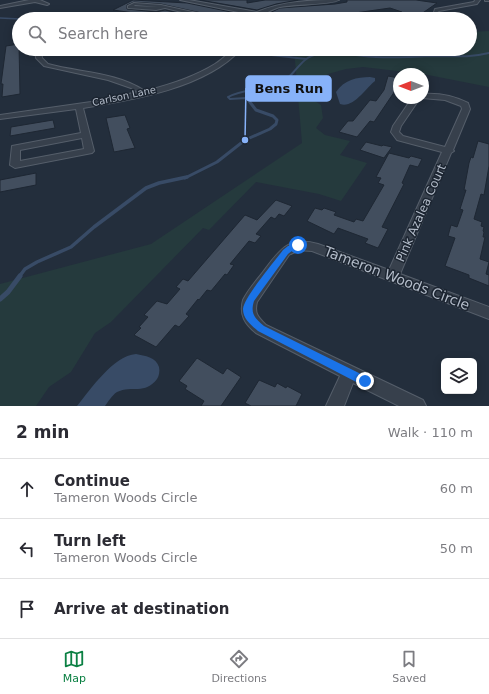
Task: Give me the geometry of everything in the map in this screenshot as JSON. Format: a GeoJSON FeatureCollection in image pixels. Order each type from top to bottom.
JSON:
{"type":"FeatureCollection","features":[{"type":"Feature","properties":{"kind":"street"},"geometry":{"type":"LineString","coordinates":[[0,7],[36,0],[47,4]]}},
{"type":"Feature","properties":{"kind":"street"},"geometry":{"type":"LineString","coordinates":[[182,0],[247,12]]}},
{"type":"Feature","properties":{"kind":"street"},"geometry":{"type":"LineString","coordinates":[[264,12],[297,4],[337,0]]}},
{"type":"Feature","properties":{"kind":"street"},"geometry":{"type":"LineString","coordinates":[[436,12],[442,8],[474,3],[478,0]]}},
{"type":"Feature","properties":{"kind":"street"},"geometry":{"type":"LineString","coordinates":[[165,7],[156,10],[130,7],[134,4],[165,7],[186,12]]}},
{"type":"Feature","properties":{"kind":"street"},"geometry":{"type":"LineString","coordinates":[[297,4],[304,8]]}},
{"type":"Feature","properties":{"kind":"street"},"geometry":{"type":"LineString","coordinates":[[38,56],[41,62],[46,65],[117,79],[135,86],[144,93]]}},
{"type":"Feature","properties":{"kind":"street","name":"Carlson Lane"},"geometry":{"type":"LineString","coordinates":[[0,117],[79,106],[144,93],[203,73],[230,56]]}},
{"type":"Feature","properties":{"kind":"street","name":"Pink Azalea Court"},"geometry":{"type":"LineString","coordinates":[[392,276],[449,151],[466,109],[465,105],[454,100],[429,96]]}},
{"type":"Feature","properties":{"kind":"street","name":"Pink Azalea Court"},"geometry":{"type":"LineString","coordinates":[[412,104],[397,126],[395,132],[400,138],[449,151]]}},
{"type":"Feature","properties":{"kind":"street"},"geometry":{"type":"LineString","coordinates":[[79,106],[86,135],[89,151],[15,165],[16,148],[86,135]]}},
{"type":"Feature","properties":{"kind":"street","name":"Tameron Woods Circle"},"geometry":{"type":"LineString","coordinates":[[417,406],[349,374],[261,329],[250,320],[247,309],[250,300],[285,252],[298,245],[314,247],[489,313]]}},
{"type":"Feature","properties":{"kind":"street"},"geometry":{"type":"LineString","coordinates":[[335,406],[349,374]]}},
{"type":"Feature","properties":{"kind":"green space"},"geometry":{"type":"Polygon","coordinates":[[[489,31],[489,87],[429,75],[429,68],[393,68],[393,70],[363,67],[346,69],[328,74],[315,84],[309,97],[321,105],[323,118],[316,128],[325,135],[350,141],[340,155],[367,163],[341,201],[319,194],[256,182],[209,230],[203,228],[111,322],[95,333],[71,372],[49,387],[36,406],[0,406],[0,284],[151,244],[302,143],[295,56],[477,56],[477,32],[489,31]]]}},
{"type":"Feature","properties":{"kind":"water"},"geometry":{"type":"Polygon","coordinates":[[[370,77],[375,78],[375,81],[359,97],[350,104],[340,104],[336,92],[339,88],[351,80],[370,77]]]}},
{"type":"Feature","properties":{"kind":"water"},"geometry":{"type":"Polygon","coordinates":[[[136,354],[153,359],[158,364],[159,375],[152,384],[148,387],[128,389],[117,392],[105,406],[77,406],[103,374],[127,356],[136,354]]]}},
{"type":"Feature","properties":{"kind":"building"},"geometry":{"type":"Polygon","coordinates":[[[133,0],[187,3],[231,12],[197,12],[161,4],[134,2],[127,5],[127,9],[156,12],[127,12],[113,10],[133,0]]]}},
{"type":"Feature","properties":{"kind":"building"},"geometry":{"type":"Polygon","coordinates":[[[200,0],[247,0],[247,3],[265,0],[298,0],[276,4],[257,10],[200,0]]]}},
{"type":"Feature","properties":{"kind":"building"},"geometry":{"type":"Polygon","coordinates":[[[347,0],[416,0],[437,3],[424,12],[402,12],[390,8],[362,12],[272,12],[280,8],[347,2],[347,0]]]}},
{"type":"Feature","properties":{"kind":"building"},"geometry":{"type":"Polygon","coordinates":[[[165,10],[174,12],[156,12],[165,10]]]}},
{"type":"Feature","properties":{"kind":"building"},"geometry":{"type":"Polygon","coordinates":[[[12,45],[12,56],[19,56],[20,94],[2,97],[3,84],[1,84],[6,46],[12,45]]]}},
{"type":"Feature","properties":{"kind":"building"},"geometry":{"type":"Polygon","coordinates":[[[388,76],[393,77],[393,94],[374,122],[370,121],[357,137],[339,132],[348,121],[353,121],[370,100],[376,101],[384,90],[388,76]]]}},
{"type":"Feature","properties":{"kind":"building"},"geometry":{"type":"Polygon","coordinates":[[[125,115],[130,128],[127,129],[135,148],[114,152],[106,118],[125,115]]]}},
{"type":"Feature","properties":{"kind":"building"},"geometry":{"type":"Polygon","coordinates":[[[53,120],[55,128],[10,136],[11,127],[53,120]]]}},
{"type":"Feature","properties":{"kind":"building"},"geometry":{"type":"Polygon","coordinates":[[[478,141],[489,144],[489,166],[484,195],[481,194],[474,219],[482,222],[481,226],[484,227],[483,237],[485,237],[480,259],[489,262],[486,274],[489,275],[489,286],[469,278],[469,275],[445,266],[455,238],[448,236],[451,225],[457,227],[463,210],[460,209],[466,190],[464,190],[469,163],[471,157],[473,158],[478,141]]]}},
{"type":"Feature","properties":{"kind":"building"},"geometry":{"type":"Polygon","coordinates":[[[366,142],[392,147],[384,158],[360,150],[366,142]]]}},
{"type":"Feature","properties":{"kind":"building"},"geometry":{"type":"Polygon","coordinates":[[[389,153],[409,158],[411,156],[422,159],[418,167],[410,165],[402,183],[404,184],[382,227],[388,229],[378,248],[365,243],[368,239],[338,228],[334,234],[307,221],[315,208],[322,210],[324,208],[336,212],[334,215],[354,222],[356,219],[363,221],[384,185],[378,183],[381,178],[376,177],[389,153]]]}},
{"type":"Feature","properties":{"kind":"building"},"geometry":{"type":"Polygon","coordinates":[[[36,173],[36,185],[0,192],[0,180],[36,173]]]}},
{"type":"Feature","properties":{"kind":"building"},"geometry":{"type":"Polygon","coordinates":[[[276,200],[292,206],[284,216],[279,214],[275,219],[271,217],[256,234],[261,236],[255,243],[249,241],[230,264],[234,265],[227,275],[225,274],[211,291],[207,290],[199,300],[198,299],[186,314],[189,316],[179,327],[175,325],[156,347],[134,335],[141,328],[139,327],[148,317],[144,315],[157,301],[167,304],[180,289],[176,287],[183,279],[188,281],[245,215],[257,220],[276,200]]]}},
{"type":"Feature","properties":{"kind":"building"},"geometry":{"type":"Polygon","coordinates":[[[197,358],[223,374],[227,368],[241,377],[221,406],[201,406],[204,401],[185,389],[187,386],[179,381],[197,358]]]}},
{"type":"Feature","properties":{"kind":"building"},"geometry":{"type":"Polygon","coordinates":[[[259,380],[275,387],[277,383],[286,388],[287,386],[302,394],[296,406],[251,406],[245,403],[259,380]]]}},
{"type":"Feature","properties":{"kind":"waterway"},"geometry":{"type":"LineString","coordinates":[[0,18],[12,19]]}},
{"type":"Feature","properties":{"kind":"waterway"},"geometry":{"type":"LineString","coordinates":[[477,55],[489,53]]}},
{"type":"Feature","properties":{"kind":"waterway"},"geometry":{"type":"LineString","coordinates":[[280,56],[306,59]]}},
{"type":"Feature","properties":{"kind":"waterway"},"geometry":{"type":"LineString","coordinates":[[306,59],[312,56]]}},
{"type":"Feature","properties":{"kind":"waterway"},"geometry":{"type":"LineString","coordinates":[[367,56],[431,56]]}},
{"type":"Feature","properties":{"kind":"waterway"},"geometry":{"type":"LineString","coordinates":[[431,56],[467,56]]}},
{"type":"Feature","properties":{"kind":"waterway"},"geometry":{"type":"LineString","coordinates":[[249,101],[246,98],[230,99],[228,97],[238,93],[278,84],[289,77],[306,59]]}},
{"type":"Feature","properties":{"kind":"waterway"},"geometry":{"type":"LineString","coordinates":[[187,177],[217,162],[245,140],[270,129],[276,124],[277,120],[273,116],[256,110],[249,101]]}},
{"type":"Feature","properties":{"kind":"waterway"},"geometry":{"type":"LineString","coordinates":[[19,277],[25,269],[37,262],[71,247],[94,227],[146,188],[159,183],[187,177]]}},
{"type":"Feature","properties":{"kind":"waterway"},"geometry":{"type":"LineString","coordinates":[[0,299],[8,292],[20,276]]}},
{"type":"Feature","properties":{"kind":"place","name":"Bens Run"},"geometry":{"type":"Point","coordinates":[245,140]}},
{"type":"Feature","properties":{"kind":"route"},"geometry":{"type":"LineString","coordinates":[[298,245],[285,252],[250,300],[247,309],[250,320],[261,329],[365,381]]}}]}
